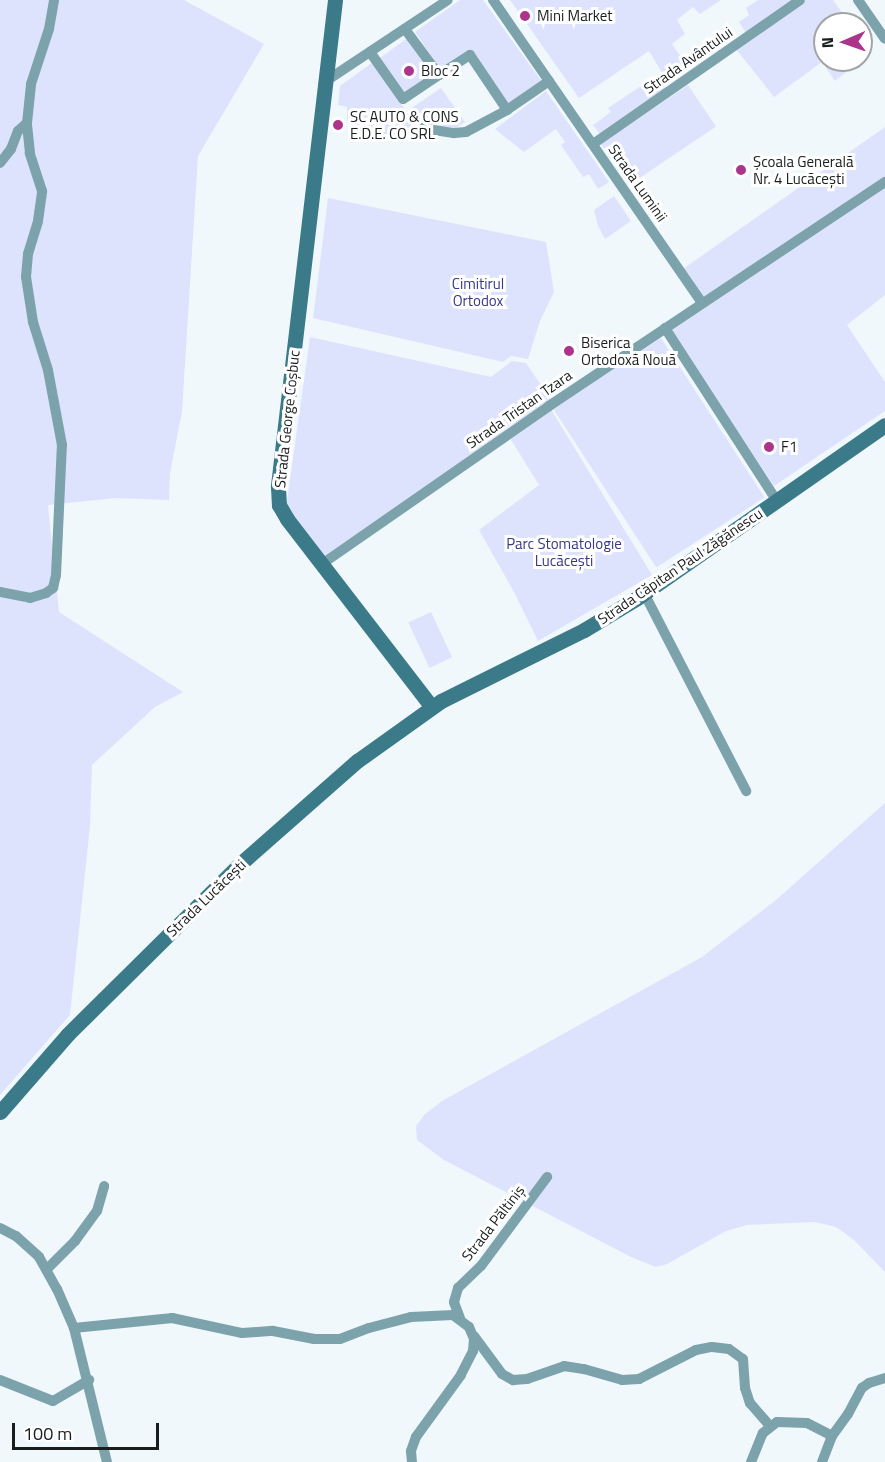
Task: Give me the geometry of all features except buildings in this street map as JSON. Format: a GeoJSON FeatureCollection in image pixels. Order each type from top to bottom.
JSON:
{"type":"FeatureCollection","features":[{"type":"Feature","properties":{"kind":"main road","name":"Strada George Coșbuc"},"geometry":{"type":"LineString","coordinates":[[335,0],[278,487],[279,505],[287,519],[432,706]]}},
{"type":"Feature","properties":{"kind":"main road","name":"Strada Căpitan Paul Zăgănescu"},"geometry":{"type":"LineString","coordinates":[[432,706],[584,630],[644,593],[885,425]]}},
{"type":"Feature","properties":{"kind":"main road","name":"Strada Lucăcești"},"geometry":{"type":"LineString","coordinates":[[0,1112],[68,1034],[240,864],[357,761],[432,706]]}},
{"type":"Feature","properties":{"kind":"street"},"geometry":{"type":"LineString","coordinates":[[0,592],[30,598],[53,588],[56,575],[62,445],[48,370],[33,322],[26,277],[28,254],[38,221],[42,191],[30,153],[27,123],[32,84],[49,29],[54,0]]}},
{"type":"Feature","properties":{"kind":"street"},"geometry":{"type":"LineString","coordinates":[[326,81],[448,0]]}},
{"type":"Feature","properties":{"kind":"street","name":"Strada Luminii"},"geometry":{"type":"LineString","coordinates":[[493,0],[702,303]]}},
{"type":"Feature","properties":{"kind":"street","name":"Strada Avântului"},"geometry":{"type":"LineString","coordinates":[[593,144],[800,0]]}},
{"type":"Feature","properties":{"kind":"street"},"geometry":{"type":"LineString","coordinates":[[858,0],[885,39]]}},
{"type":"Feature","properties":{"kind":"street"},"geometry":{"type":"LineString","coordinates":[[405,29],[439,75]]}},
{"type":"Feature","properties":{"kind":"street"},"geometry":{"type":"LineString","coordinates":[[370,52],[403,99],[470,55],[507,110]]}},
{"type":"Feature","properties":{"kind":"street"},"geometry":{"type":"LineString","coordinates":[[421,128],[454,134],[466,132],[507,110],[549,81]]}},
{"type":"Feature","properties":{"kind":"street"},"geometry":{"type":"LineString","coordinates":[[0,163],[11,149],[18,131],[27,123]]}},
{"type":"Feature","properties":{"kind":"street","name":"Strada Tristan Tzara"},"geometry":{"type":"LineString","coordinates":[[322,564],[665,328],[885,182]]}},
{"type":"Feature","properties":{"kind":"street"},"geometry":{"type":"LineString","coordinates":[[665,328],[777,501]]}},
{"type":"Feature","properties":{"kind":"street"},"geometry":{"type":"LineString","coordinates":[[644,593],[746,791]]}},
{"type":"Feature","properties":{"kind":"street","name":"Strada Păltiniș"},"geometry":{"type":"LineString","coordinates":[[459,1318],[454,1302],[458,1288],[481,1266],[547,1177]]}},
{"type":"Feature","properties":{"kind":"street"},"geometry":{"type":"LineString","coordinates":[[47,1269],[75,1241],[97,1211],[104,1186]]}},
{"type":"Feature","properties":{"kind":"street"},"geometry":{"type":"LineString","coordinates":[[0,1228],[16,1236],[39,1257],[47,1269],[74,1328],[107,1462]]}},
{"type":"Feature","properties":{"kind":"street"},"geometry":{"type":"LineString","coordinates":[[74,1328],[172,1318],[242,1334],[273,1330],[315,1339],[340,1339],[369,1328],[411,1317],[446,1314],[459,1318],[502,1374],[513,1380],[527,1379],[564,1366],[584,1368],[622,1380],[639,1379],[696,1350],[712,1347],[729,1349],[743,1359],[746,1368],[745,1388],[750,1403],[770,1426]]}},
{"type":"Feature","properties":{"kind":"street"},"geometry":{"type":"LineString","coordinates":[[412,1462],[411,1451],[416,1437],[470,1359],[474,1345],[472,1333]]}},
{"type":"Feature","properties":{"kind":"street"},"geometry":{"type":"LineString","coordinates":[[822,1462],[831,1436],[848,1414],[862,1389],[869,1383],[885,1378]]}},
{"type":"Feature","properties":{"kind":"street"},"geometry":{"type":"LineString","coordinates":[[0,1380],[53,1401],[88,1380]]}},
{"type":"Feature","properties":{"kind":"street"},"geometry":{"type":"LineString","coordinates":[[751,1462],[763,1433],[770,1426],[780,1422],[799,1421],[814,1425],[831,1436]]}},
{"type":"Feature","properties":{"kind":"green space"},"geometry":{"type":"Polygon","coordinates":[[[0,0],[184,0],[264,44],[198,156],[182,412],[170,473],[169,500],[116,498],[48,505],[59,612],[183,692],[155,707],[92,765],[90,826],[70,1015],[0,1095],[0,0]]]}},
{"type":"Feature","properties":{"kind":"green space"},"geometry":{"type":"Polygon","coordinates":[[[460,0],[483,0],[542,82],[508,105],[470,51],[441,70],[415,32],[460,0]]]}},
{"type":"Feature","properties":{"kind":"green space"},"geometry":{"type":"Polygon","coordinates":[[[510,0],[721,0],[700,14],[693,7],[677,20],[685,34],[672,44],[688,67],[667,81],[649,51],[579,98],[510,0]]]}},
{"type":"Feature","properties":{"kind":"green space"},"geometry":{"type":"Polygon","coordinates":[[[758,0],[794,0],[746,33],[739,22],[749,15],[746,8],[758,0]]]}},
{"type":"Feature","properties":{"kind":"green space"},"geometry":{"type":"Polygon","coordinates":[[[806,0],[833,0],[842,12],[813,12],[813,69],[774,97],[736,49],[806,0]]]}},
{"type":"Feature","properties":{"kind":"green space"},"geometry":{"type":"Polygon","coordinates":[[[406,39],[432,75],[404,95],[378,59],[406,39]]]}},
{"type":"Feature","properties":{"kind":"green space"},"geometry":{"type":"Polygon","coordinates":[[[373,62],[416,126],[407,141],[351,126],[347,120],[347,107],[338,105],[340,86],[373,62]]]}},
{"type":"Feature","properties":{"kind":"green space"},"geometry":{"type":"Polygon","coordinates":[[[829,72],[846,72],[835,81],[829,72]]]}},
{"type":"Feature","properties":{"kind":"green space"},"geometry":{"type":"Polygon","coordinates":[[[660,80],[666,89],[600,134],[593,125],[611,112],[608,108],[641,86],[644,91],[660,80]]]}},
{"type":"Feature","properties":{"kind":"green space"},"geometry":{"type":"Polygon","coordinates":[[[688,85],[716,126],[629,185],[601,144],[688,85]]]}},
{"type":"Feature","properties":{"kind":"green space"},"geometry":{"type":"Polygon","coordinates":[[[441,88],[465,122],[453,130],[422,126],[410,109],[441,88]]]}},
{"type":"Feature","properties":{"kind":"green space"},"geometry":{"type":"Polygon","coordinates":[[[546,91],[609,182],[598,189],[589,174],[583,177],[561,145],[565,142],[556,129],[524,152],[495,129],[546,91]]]}},
{"type":"Feature","properties":{"kind":"green space"},"geometry":{"type":"Polygon","coordinates":[[[885,127],[885,177],[704,299],[683,269],[885,127]]]}},
{"type":"Feature","properties":{"kind":"green space"},"geometry":{"type":"Polygon","coordinates":[[[885,187],[885,295],[847,325],[885,382],[885,411],[774,486],[671,331],[885,187]]]}},
{"type":"Feature","properties":{"kind":"green space"},"geometry":{"type":"Polygon","coordinates":[[[614,196],[631,221],[605,239],[598,226],[594,210],[614,196]]]}},
{"type":"Feature","properties":{"kind":"green space","name":"Cimitirul Ortodox"},"geometry":{"type":"Polygon","coordinates":[[[328,198],[546,242],[554,292],[540,321],[528,359],[511,356],[503,362],[313,318],[328,198]]]}},
{"type":"Feature","properties":{"kind":"green space"},"geometry":{"type":"Polygon","coordinates":[[[310,337],[491,377],[512,361],[526,363],[552,401],[327,560],[286,508],[310,337]]]}},
{"type":"Feature","properties":{"kind":"green space"},"geometry":{"type":"Polygon","coordinates":[[[661,338],[764,497],[656,568],[553,408],[661,338]]]}},
{"type":"Feature","properties":{"kind":"green space","name":"Parc Stomatologie Lucăcești"},"geometry":{"type":"Polygon","coordinates":[[[549,406],[652,575],[538,641],[514,592],[479,530],[539,485],[508,435],[549,406]]]}},
{"type":"Feature","properties":{"kind":"green space"},"geometry":{"type":"Polygon","coordinates":[[[431,612],[452,657],[429,668],[408,623],[431,612]]]}},
{"type":"Feature","properties":{"kind":"green space"},"geometry":{"type":"Polygon","coordinates":[[[885,803],[885,1272],[854,1240],[836,1227],[815,1222],[747,1225],[726,1231],[667,1264],[656,1267],[631,1257],[444,1160],[417,1140],[416,1126],[425,1114],[442,1101],[702,957],[776,900],[885,803]]]}},
{"type":"Feature","properties":{"kind":"place","name":"Mini Market"},"geometry":{"type":"Point","coordinates":[525,16]}},
{"type":"Feature","properties":{"kind":"place","name":"Bloc 2"},"geometry":{"type":"Point","coordinates":[409,71]}},
{"type":"Feature","properties":{"kind":"place","name":"SC AUTO & CONS E.D.E. CO SRL"},"geometry":{"type":"Point","coordinates":[338,125]}},
{"type":"Feature","properties":{"kind":"place","name":"Școala Generală Nr. 4 Lucăcești"},"geometry":{"type":"Point","coordinates":[741,170]}},
{"type":"Feature","properties":{"kind":"place","name":"Biserica Ortodoxă Nouă"},"geometry":{"type":"Point","coordinates":[569,351]}},
{"type":"Feature","properties":{"kind":"place","name":"F1"},"geometry":{"type":"Point","coordinates":[769,447]}}]}
